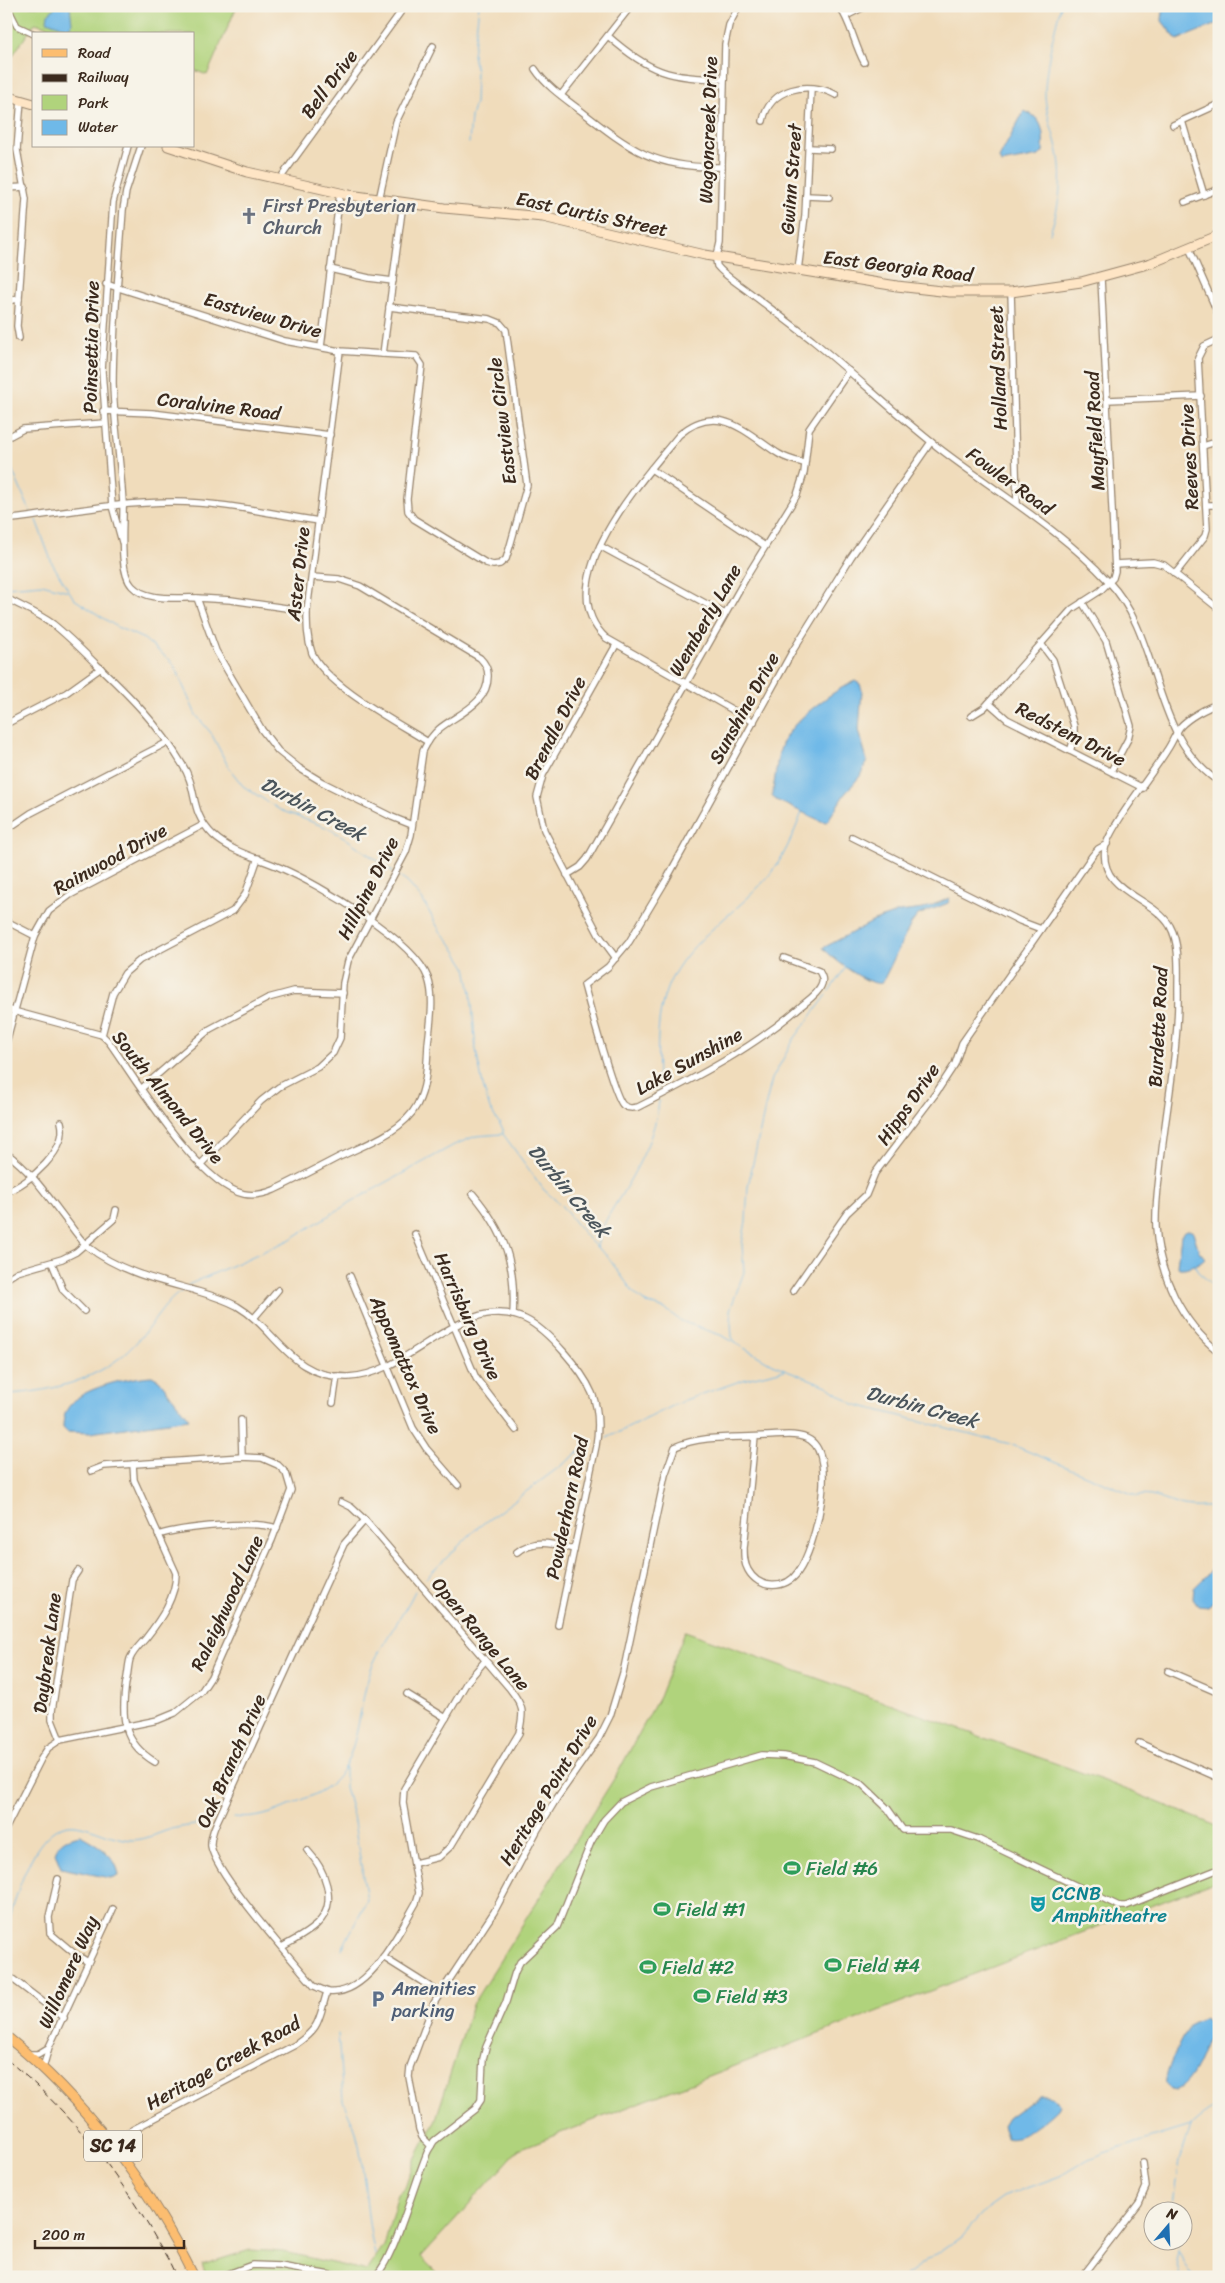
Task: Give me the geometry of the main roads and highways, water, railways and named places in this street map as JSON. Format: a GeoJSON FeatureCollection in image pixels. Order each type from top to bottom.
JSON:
{"type":"FeatureCollection","features":[{"type":"Feature","properties":{"kind":"main road"},"geometry":{"type":"LineString","coordinates":[[6,96],[32,103]]}},
{"type":"Feature","properties":{"kind":"main road","name":"East Curtis Street"},"geometry":{"type":"LineString","coordinates":[[175,148],[279,180],[340,193],[403,203],[544,217],[716,256]]}},
{"type":"Feature","properties":{"kind":"main road","name":"East Georgia Road"},"geometry":{"type":"LineString","coordinates":[[716,256],[917,289],[980,293],[1011,292],[1061,286],[1101,278],[1151,263],[1219,235]]}},
{"type":"Feature","properties":{"kind":"main road","name":"SC 14"},"geometry":{"type":"LineString","coordinates":[[6,2036],[43,2068],[74,2100],[109,2142],[162,2218],[194,2277]]}},
{"type":"Feature","properties":{"kind":"water"},"geometry":{"type":"Polygon","coordinates":[[[57,6],[70,6],[72,23],[69,29],[47,21],[48,14],[57,6]]]}},
{"type":"Feature","properties":{"kind":"water"},"geometry":{"type":"Polygon","coordinates":[[[1163,6],[1219,6],[1219,23],[1177,40],[1162,21],[1163,6]]]}},
{"type":"Feature","properties":{"kind":"water"},"geometry":{"type":"Polygon","coordinates":[[[1024,111],[1031,114],[1039,122],[1043,133],[1043,152],[1039,156],[1001,163],[999,158],[1024,111]]]}},
{"type":"Feature","properties":{"kind":"water"},"geometry":{"type":"Polygon","coordinates":[[[855,681],[860,684],[862,690],[859,730],[867,761],[860,776],[844,795],[827,822],[821,821],[776,800],[772,795],[780,751],[790,730],[806,714],[846,685],[855,681]]]}},
{"type":"Feature","properties":{"kind":"water"},"geometry":{"type":"Polygon","coordinates":[[[950,898],[948,903],[918,915],[911,924],[882,983],[868,981],[842,965],[823,948],[874,921],[899,912],[923,909],[950,898]]]}},
{"type":"Feature","properties":{"kind":"water"},"geometry":{"type":"Polygon","coordinates":[[[1189,1230],[1193,1232],[1199,1251],[1205,1258],[1193,1266],[1179,1268],[1177,1265],[1181,1236],[1184,1231],[1189,1230]]]}},
{"type":"Feature","properties":{"kind":"water"},"geometry":{"type":"Polygon","coordinates":[[[152,1376],[159,1380],[189,1419],[90,1433],[67,1432],[63,1428],[66,1411],[78,1397],[109,1384],[133,1378],[152,1376]]]}},
{"type":"Feature","properties":{"kind":"water"},"geometry":{"type":"Polygon","coordinates":[[[1219,1563],[1219,1596],[1208,1606],[1198,1605],[1193,1598],[1194,1588],[1219,1563]]]}},
{"type":"Feature","properties":{"kind":"water"},"geometry":{"type":"Polygon","coordinates":[[[80,1835],[105,1851],[114,1862],[119,1876],[110,1878],[61,1868],[55,1853],[57,1848],[64,1840],[80,1835]]]}},
{"type":"Feature","properties":{"kind":"water"},"geometry":{"type":"Polygon","coordinates":[[[1204,2018],[1210,2025],[1210,2029],[1198,2063],[1182,2086],[1176,2090],[1170,2089],[1166,2085],[1167,2073],[1179,2045],[1190,2025],[1204,2018]]]}},
{"type":"Feature","properties":{"kind":"water"},"geometry":{"type":"Polygon","coordinates":[[[1039,2095],[1048,2095],[1054,2098],[1059,2105],[1057,2109],[1026,2133],[1012,2138],[1007,2137],[1003,2126],[1008,2118],[1039,2095]]]}},
{"type":"Feature","properties":{"kind":"waterway"},"geometry":{"type":"LineString","coordinates":[[469,143],[471,117],[475,103],[476,71],[473,55],[479,6]]}},
{"type":"Feature","properties":{"kind":"waterway"},"geometry":{"type":"LineString","coordinates":[[1050,233],[1059,199],[1060,165],[1046,106],[1045,87],[1050,52],[1061,6]]}},
{"type":"Feature","properties":{"kind":"waterway","name":"Durbin Creek"},"geometry":{"type":"LineString","coordinates":[[6,456],[31,513]]}},
{"type":"Feature","properties":{"kind":"waterway","name":"Durbin Creek"},"geometry":{"type":"LineString","coordinates":[[36,520],[52,563],[74,599],[117,627],[144,639],[173,663],[196,715],[211,733],[229,768],[243,786],[280,810],[328,828],[344,837],[393,872]]}},
{"type":"Feature","properties":{"kind":"waterway"},"geometry":{"type":"LineString","coordinates":[[6,587],[42,584],[68,591]]}},
{"type":"Feature","properties":{"kind":"waterway"},"geometry":{"type":"LineString","coordinates":[[658,1092],[659,1020],[664,997],[672,978],[694,947],[753,893],[772,872],[787,847],[802,812]]}},
{"type":"Feature","properties":{"kind":"waterway","name":"Durbin Creek"},"geometry":{"type":"LineString","coordinates":[[396,874],[408,883],[422,899],[440,931],[450,942],[466,967],[471,993],[476,1050],[483,1086],[490,1109],[503,1129],[503,1134],[544,1190],[560,1204],[590,1241],[607,1256],[633,1292],[646,1303],[665,1309],[681,1321],[723,1336],[772,1364],[827,1386],[853,1404],[1010,1444],[1137,1496],[1157,1497],[1191,1507],[1219,1506]]}},
{"type":"Feature","properties":{"kind":"waterway"},"geometry":{"type":"LineString","coordinates":[[829,991],[846,967]]}},
{"type":"Feature","properties":{"kind":"waterway"},"geometry":{"type":"LineString","coordinates":[[736,1343],[732,1337],[730,1310],[744,1272],[742,1244],[746,1221],[748,1186],[772,1079],[794,1039],[827,995]]}},
{"type":"Feature","properties":{"kind":"waterway"},"geometry":{"type":"LineString","coordinates":[[597,1247],[606,1219],[628,1184],[645,1150],[654,1126],[659,1101]]}},
{"type":"Feature","properties":{"kind":"waterway"},"geometry":{"type":"LineString","coordinates":[[188,1285],[289,1240],[351,1202],[454,1145],[476,1136],[502,1134]]}},
{"type":"Feature","properties":{"kind":"waterway"},"geometry":{"type":"LineString","coordinates":[[1194,1265],[1198,1272],[1219,1290]]}},
{"type":"Feature","properties":{"kind":"waterway"},"geometry":{"type":"LineString","coordinates":[[6,1394],[25,1393],[62,1386],[97,1372],[128,1351],[166,1306],[182,1291]]}},
{"type":"Feature","properties":{"kind":"waterway"},"geometry":{"type":"LineString","coordinates":[[607,1438],[685,1400],[746,1379],[784,1370]]}},
{"type":"Feature","properties":{"kind":"waterway"},"geometry":{"type":"LineString","coordinates":[[426,1578],[477,1528],[589,1445]]}},
{"type":"Feature","properties":{"kind":"waterway"},"geometry":{"type":"LineString","coordinates":[[234,1817],[257,1817],[286,1807],[324,1789],[342,1771],[354,1742],[364,1694],[373,1664],[415,1591]]}},
{"type":"Feature","properties":{"kind":"waterway"},"geometry":{"type":"LineString","coordinates":[[342,1949],[367,1900],[353,1816],[345,1787],[345,1766]]}},
{"type":"Feature","properties":{"kind":"waterway"},"geometry":{"type":"LineString","coordinates":[[6,1933],[20,1884],[28,1866],[37,1849],[48,1836],[61,1827],[76,1825],[117,1838],[132,1840],[144,1839],[170,1829],[199,1824],[213,1819]]}},
{"type":"Feature","properties":{"kind":"waterway"},"geometry":{"type":"LineString","coordinates":[[338,2034],[343,2100],[355,2128],[359,2147],[369,2225],[375,2255]]}},
{"type":"Feature","properties":{"kind":"waterway"},"geometry":{"type":"LineString","coordinates":[[904,2277],[962,2236],[989,2207],[1003,2197],[1060,2176],[1085,2161],[1104,2153],[1191,2126],[1219,2102]]}},
{"type":"Feature","properties":{"kind":"waterway"},"geometry":{"type":"LineString","coordinates":[[1174,2200],[1180,2160],[1191,2126]]}},
{"type":"Feature","properties":{"kind":"waterway"},"geometry":{"type":"LineString","coordinates":[[1178,2250],[1192,2277]]}},
{"type":"Feature","properties":{"kind":"waterway"},"geometry":{"type":"LineString","coordinates":[[1178,2251],[1176,2260],[1180,2277]]}},
{"type":"Feature","properties":{"kind":"railway"},"geometry":{"type":"LineString","coordinates":[[6,2059],[28,2077],[68,2117],[104,2160],[151,2230],[176,2277]]}},
{"type":"Feature","properties":{"kind":"place","name":"First Presbyterian Church"},"geometry":{"type":"Point","coordinates":[249,216]}},
{"type":"Feature","properties":{"kind":"place","name":"Field #6"},"geometry":{"type":"Point","coordinates":[792,1868]}},
{"type":"Feature","properties":{"kind":"place","name":"CCNB Amphitheatre"},"geometry":{"type":"Point","coordinates":[1038,1904]}},
{"type":"Feature","properties":{"kind":"place","name":"Field #1"},"geometry":{"type":"Point","coordinates":[662,1909]}},
{"type":"Feature","properties":{"kind":"place","name":"Field #4"},"geometry":{"type":"Point","coordinates":[833,1965]}},
{"type":"Feature","properties":{"kind":"place","name":"Field #2"},"geometry":{"type":"Point","coordinates":[648,1967]}},
{"type":"Feature","properties":{"kind":"place","name":"Field #3"},"geometry":{"type":"Point","coordinates":[702,1996]}},
{"type":"Feature","properties":{"kind":"place","name":"Amenities parking"},"geometry":{"type":"Point","coordinates":[378,1999]}}]}
